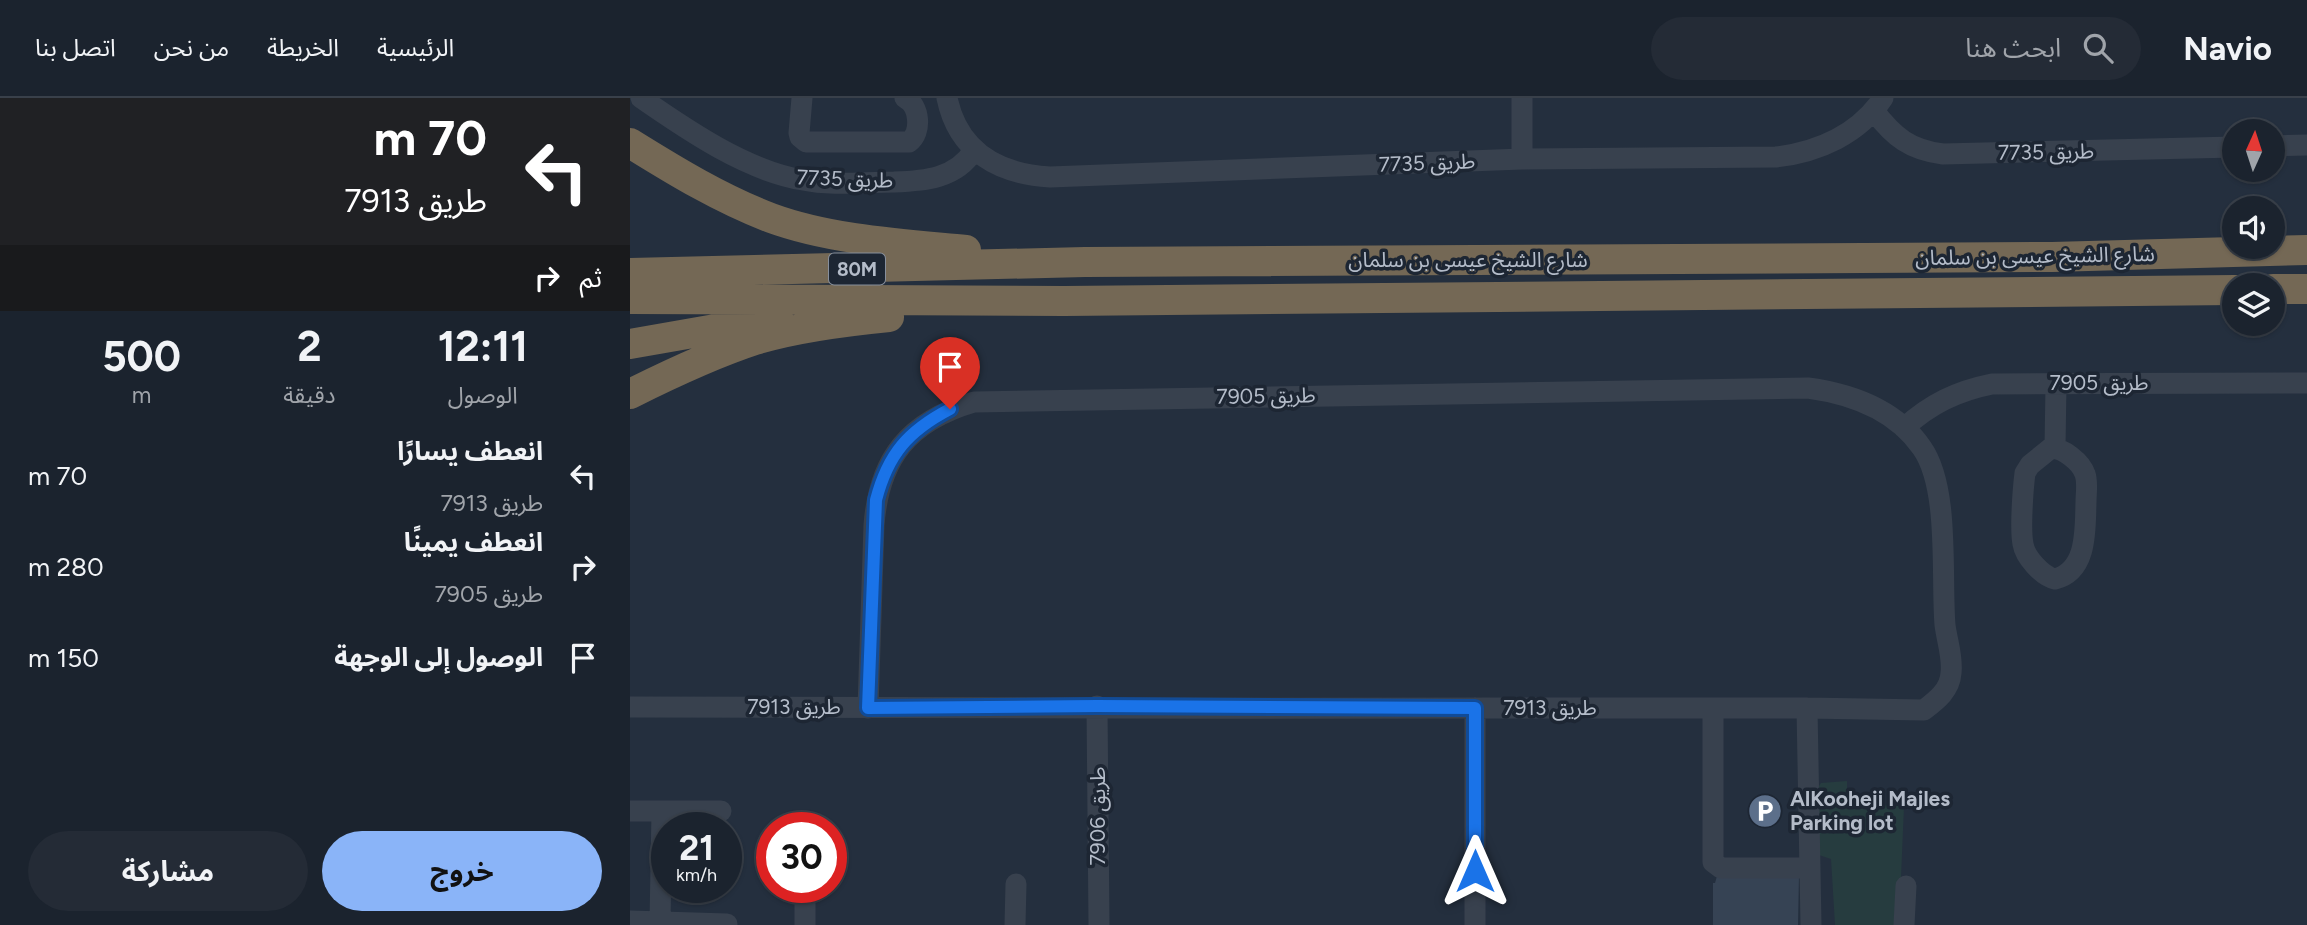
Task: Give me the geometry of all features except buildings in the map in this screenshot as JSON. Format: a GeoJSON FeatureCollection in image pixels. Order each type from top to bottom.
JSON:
{"type":"FeatureCollection","features":[{"type":"Feature","properties":{"kind":"highway"},"geometry":{"type":"LineString","coordinates":[[630,143],[696,185],[773,218],[832,233],[893,243],[1084,262]]}},
{"type":"Feature","properties":{"kind":"highway","name":"شارع الشيخ عيسى بن سلمان"},"geometry":{"type":"LineString","coordinates":[[630,274],[1084,262],[2038,257],[2307,250]]}},
{"type":"Feature","properties":{"kind":"highway"},"geometry":{"type":"LineString","coordinates":[[630,258],[738,272]]}},
{"type":"Feature","properties":{"kind":"highway"},"geometry":{"type":"LineString","coordinates":[[2285,289],[2307,289]]}},
{"type":"Feature","properties":{"kind":"highway","name":"شارع الشيخ عيسى بن سلمان"},"geometry":{"type":"LineString","coordinates":[[630,299],[1064,301],[2222,290]]}},
{"type":"Feature","properties":{"kind":"highway"},"geometry":{"type":"LineString","coordinates":[[630,318],[854,300]]}},
{"type":"Feature","properties":{"kind":"highway"},"geometry":{"type":"LineString","coordinates":[[630,344],[752,322],[903,300]]}},
{"type":"Feature","properties":{"kind":"highway"},"geometry":{"type":"LineString","coordinates":[[630,394],[663,377],[756,340],[849,321],[1064,301]]}},
{"type":"Feature","properties":{"kind":"street","name":"طريق 7735"},"geometry":{"type":"LineString","coordinates":[[641,98],[726,150],[770,171],[800,180],[832,183],[923,181],[941,177],[957,168],[974,150]]}},
{"type":"Feature","properties":{"kind":"street"},"geometry":{"type":"LineString","coordinates":[[802,98],[799,133],[806,142],[909,142],[916,134],[917,115],[910,101],[948,100]]}},
{"type":"Feature","properties":{"kind":"street"},"geometry":{"type":"LineString","coordinates":[[1522,98],[1522,159]]}},
{"type":"Feature","properties":{"kind":"street","name":"طريق 7735"},"geometry":{"type":"LineString","coordinates":[[948,100],[956,126],[974,150],[1009,170],[1050,177],[1522,159],[1776,157],[1810,151],[1841,137],[1879,104],[1886,127],[1902,140],[1922,151],[1943,154],[2222,147]]}},
{"type":"Feature","properties":{"kind":"street"},"geometry":{"type":"LineString","coordinates":[[2286,146],[2307,145]]}},
{"type":"Feature","properties":{"kind":"street","name":"طريق 7905"},"geometry":{"type":"LineString","coordinates":[[1904,428],[1935,403],[1972,388],[1992,384],[2307,383]]}},
{"type":"Feature","properties":{"kind":"street"},"geometry":{"type":"LineString","coordinates":[[2055,448],[2056,384]]}},
{"type":"Feature","properties":{"kind":"street","name":"طريق 7905"},"geometry":{"type":"LineString","coordinates":[[868,708],[874,525],[876,500],[882,477],[893,455],[918,428],[950,409],[974,402],[1808,388],[1849,396],[1869,404],[1904,428],[1930,461],[1939,489],[1945,624],[1951,674],[1945,691],[1924,710]]}},
{"type":"Feature","properties":{"kind":"street"},"geometry":{"type":"LineString","coordinates":[[2055,448],[2063,451],[2081,467],[2086,480],[2082,551],[2065,574],[2055,579],[2045,575],[2028,555],[2023,539],[2025,472],[2044,451],[2055,448]]}},
{"type":"Feature","properties":{"kind":"street","name":"طريق 7906"},"geometry":{"type":"LineString","coordinates":[[1097,706],[1099,925]]}},
{"type":"Feature","properties":{"kind":"street","name":"طريق 7913"},"geometry":{"type":"LineString","coordinates":[[630,707],[1475,708],[1713,718],[1807,708],[1924,710]]}},
{"type":"Feature","properties":{"kind":"street"},"geometry":{"type":"LineString","coordinates":[[1475,708],[1475,925]]}},
{"type":"Feature","properties":{"kind":"street"},"geometry":{"type":"LineString","coordinates":[[1807,708],[1811,925]]}},
{"type":"Feature","properties":{"kind":"street"},"geometry":{"type":"LineString","coordinates":[[1713,718],[1713,862],[1721,868],[1810,868]]}},
{"type":"Feature","properties":{"kind":"street"},"geometry":{"type":"LineString","coordinates":[[630,811],[721,811]]}},
{"type":"Feature","properties":{"kind":"street"},"geometry":{"type":"LineString","coordinates":[[660,922],[662,811]]}},
{"type":"Feature","properties":{"kind":"street"},"geometry":{"type":"LineString","coordinates":[[1015,925],[1016,884]]}},
{"type":"Feature","properties":{"kind":"street"},"geometry":{"type":"LineString","coordinates":[[1905,925],[1906,886]]}},
{"type":"Feature","properties":{"kind":"street"},"geometry":{"type":"LineString","coordinates":[[805,903],[805,925]]}},
{"type":"Feature","properties":{"kind":"street"},"geometry":{"type":"LineString","coordinates":[[630,921],[727,924]]}},
{"type":"Feature","properties":{"kind":"green space"},"geometry":{"type":"Polygon","coordinates":[[[1847,781],[1847,790],[1854,791],[1851,806],[1904,807],[1899,925],[1835,925],[1831,859],[1816,854],[1817,789],[1821,783],[1847,781]]]}},
{"type":"Feature","properties":{"kind":"place","name":"AlKooheji Majles Parking lot"},"geometry":{"type":"Point","coordinates":[1765,811]}},
{"type":"Feature","properties":{"kind":"route"},"geometry":{"type":"LineString","coordinates":[[950,409],[928,420],[909,436],[893,455],[882,477],[876,500],[874,525],[868,708],[1475,708],[1475,871]]}}]}
